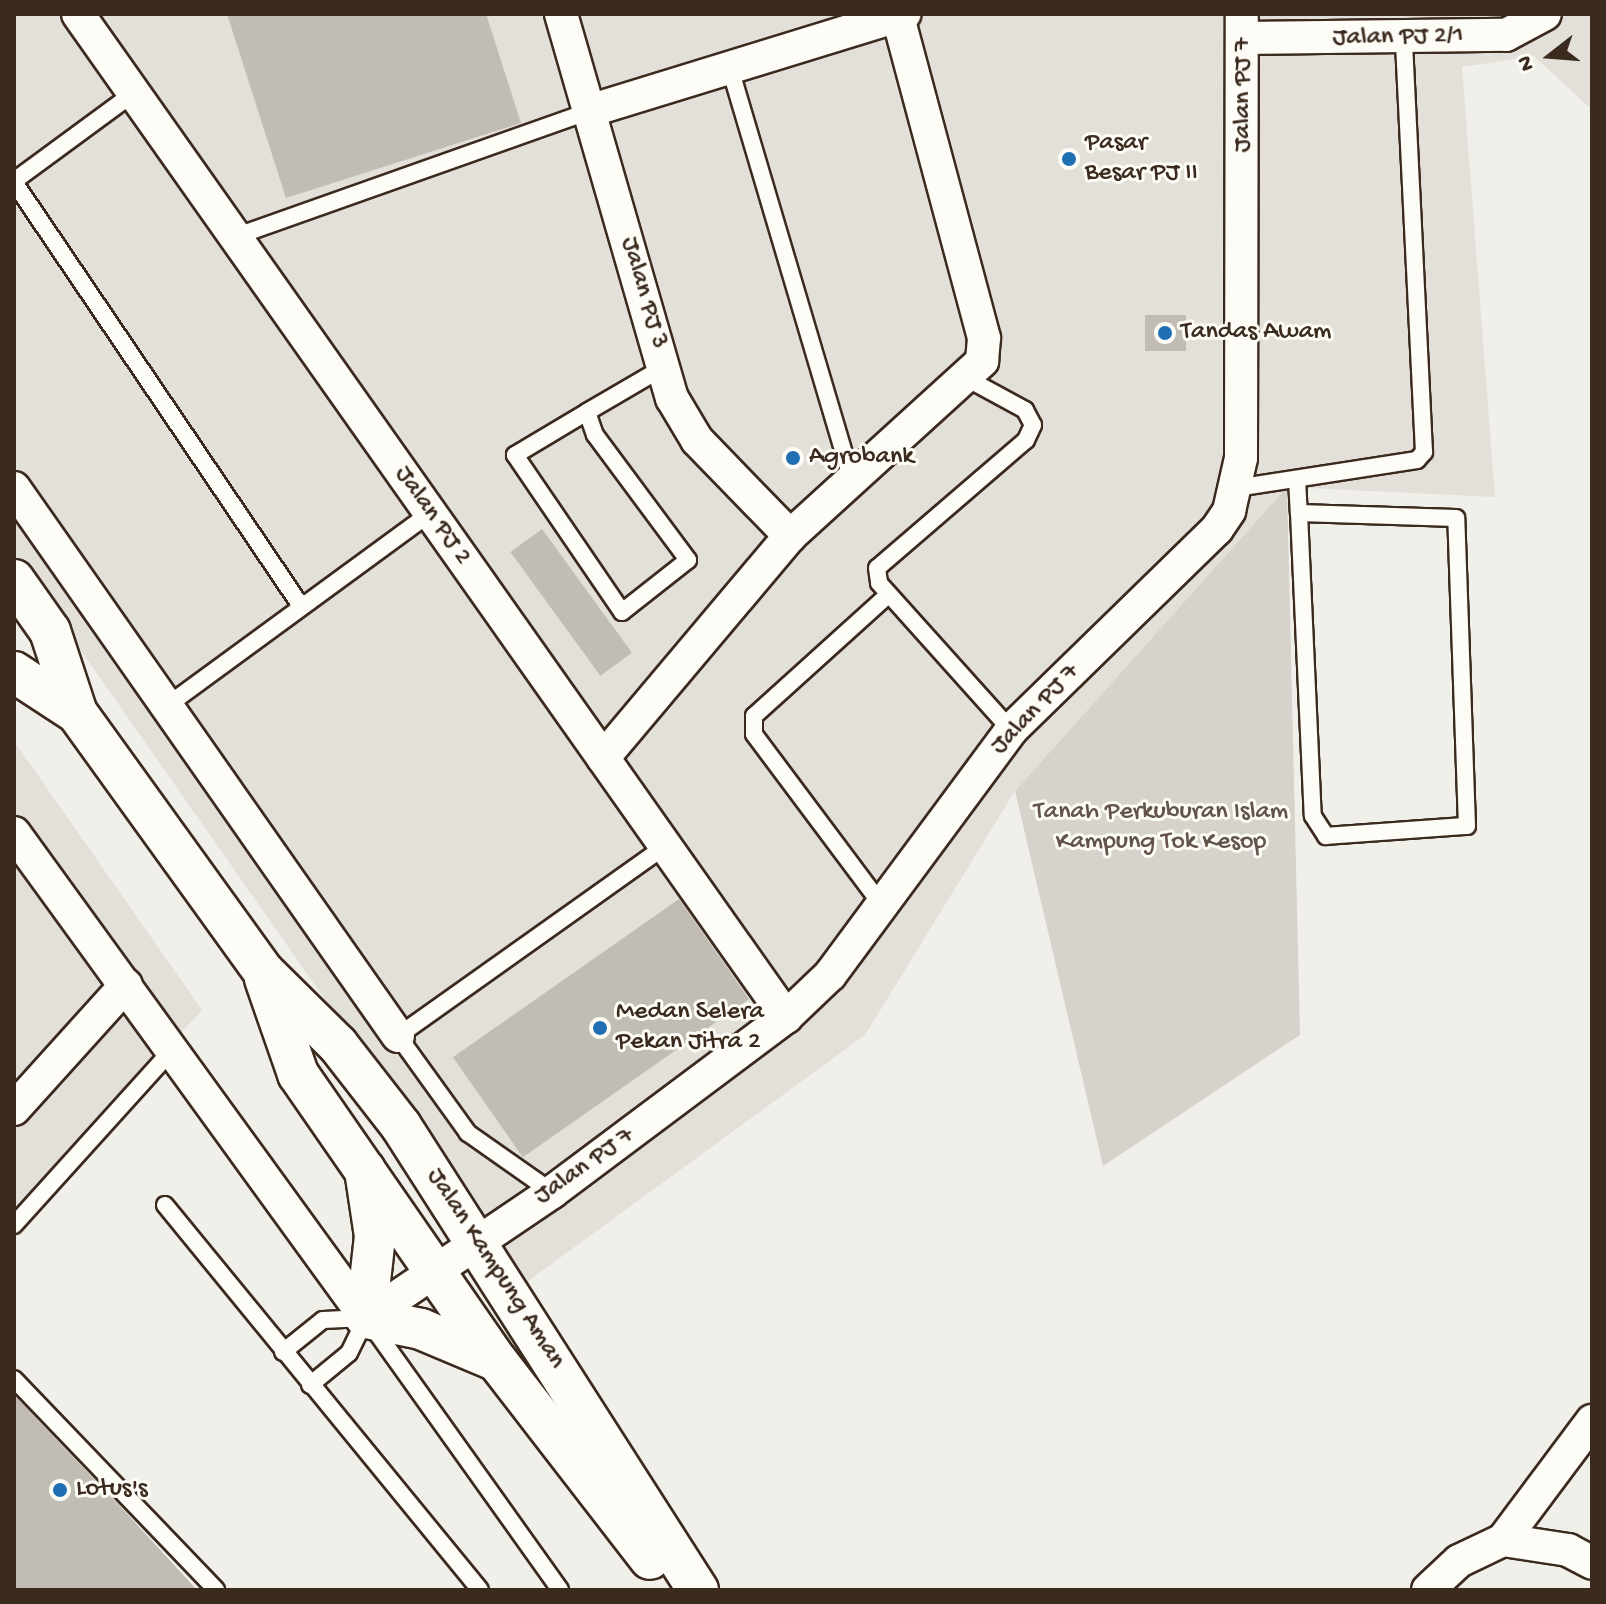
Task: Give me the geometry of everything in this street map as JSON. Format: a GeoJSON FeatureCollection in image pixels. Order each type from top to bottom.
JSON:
{"type":"FeatureCollection","features":[{"type":"Feature","properties":{"kind":"street","name":"Jalan PJ 2"},"geometry":{"type":"LineString","coordinates":[[78,14],[786,1017]]}},
{"type":"Feature","properties":{"kind":"street","name":"Jalan PJ 3"},"geometry":{"type":"LineString","coordinates":[[561,14],[592,110],[672,398],[697,440],[790,536]]}},
{"type":"Feature","properties":{"kind":"street","name":"Jalan PJ 2/1"},"geometry":{"type":"LineString","coordinates":[[1243,26],[1404,40],[1441,26],[1506,35],[1545,14]]}},
{"type":"Feature","properties":{"kind":"street"},"geometry":{"type":"LineString","coordinates":[[592,110],[858,20],[901,15],[984,338],[982,361],[968,379],[851,477],[790,536],[603,758]]}},
{"type":"Feature","properties":{"kind":"street","name":"Jalan PJ 7"},"geometry":{"type":"LineString","coordinates":[[366,1318],[552,1192],[786,1017],[830,975],[1011,730],[1202,548],[1236,488],[1244,407],[1243,26]]}},
{"type":"Feature","properties":{"kind":"street"},"geometry":{"type":"LineString","coordinates":[[14,488],[398,1036]]}},
{"type":"Feature","properties":{"kind":"street","name":"Jalan Kampung Aman"},"geometry":{"type":"LineString","coordinates":[[14,580],[50,631],[77,713],[263,971],[338,1045],[480,1241],[698,1590]]}},
{"type":"Feature","properties":{"kind":"street","name":"Jalan Kampung Aman"},"geometry":{"type":"LineString","coordinates":[[14,672],[77,713]]}},
{"type":"Feature","properties":{"kind":"street"},"geometry":{"type":"LineString","coordinates":[[14,833],[366,1318],[421,1329],[497,1361]]}},
{"type":"Feature","properties":{"kind":"street","name":"Jalan Kampung Aman"},"geometry":{"type":"LineString","coordinates":[[263,971],[298,1074],[360,1155],[439,1269],[497,1361],[678,1590]]}},
{"type":"Feature","properties":{"kind":"street"},"geometry":{"type":"LineString","coordinates":[[14,1109],[126,985]]}},
{"type":"Feature","properties":{"kind":"street"},"geometry":{"type":"LineString","coordinates":[[360,1155],[375,1236],[366,1318]]}},
{"type":"Feature","properties":{"kind":"street"},"geometry":{"type":"LineString","coordinates":[[1428,1590],[1459,1561],[1503,1540],[1592,1421]]}},
{"type":"Feature","properties":{"kind":"street"},"geometry":{"type":"LineString","coordinates":[[1503,1540],[1568,1550],[1592,1563]]}},
{"type":"Feature","properties":{"kind":"lane"},"geometry":{"type":"LineString","coordinates":[[1236,488],[1417,460],[1428,440],[1404,40]]}},
{"type":"Feature","properties":{"kind":"lane"},"geometry":{"type":"LineString","coordinates":[[729,65],[851,477]]}},
{"type":"Feature","properties":{"kind":"lane"},"geometry":{"type":"LineString","coordinates":[[134,93],[14,182],[301,606]]}},
{"type":"Feature","properties":{"kind":"lane"},"geometry":{"type":"LineString","coordinates":[[234,237],[592,110]]}},
{"type":"Feature","properties":{"kind":"lane"},"geometry":{"type":"LineString","coordinates":[[587,412],[595,435],[688,560],[622,612],[515,455],[587,412],[664,367]]}},
{"type":"Feature","properties":{"kind":"lane"},"geometry":{"type":"LineString","coordinates":[[968,379],[1025,410],[1033,425],[1026,440],[877,568],[887,596],[1011,730]]}},
{"type":"Feature","properties":{"kind":"lane"},"geometry":{"type":"LineString","coordinates":[[1297,479],[1317,825],[1326,836],[1467,826],[1456,518],[1299,513]]}},
{"type":"Feature","properties":{"kind":"lane"},"geometry":{"type":"LineString","coordinates":[[168,705],[430,513]]}},
{"type":"Feature","properties":{"kind":"lane"},"geometry":{"type":"LineString","coordinates":[[881,904],[754,734],[754,716],[887,596]]}},
{"type":"Feature","properties":{"kind":"lane"},"geometry":{"type":"LineString","coordinates":[[552,1192],[468,1133],[398,1036],[664,847]]}},
{"type":"Feature","properties":{"kind":"lane"},"geometry":{"type":"LineString","coordinates":[[14,1225],[173,1049]]}},
{"type":"Feature","properties":{"kind":"lane"},"geometry":{"type":"LineString","coordinates":[[165,1205],[480,1590]]}},
{"type":"Feature","properties":{"kind":"lane"},"geometry":{"type":"LineString","coordinates":[[283,1352],[323,1320],[366,1318]]}},
{"type":"Feature","properties":{"kind":"lane"},"geometry":{"type":"LineString","coordinates":[[310,1385],[349,1353],[366,1318]]}},
{"type":"Feature","properties":{"kind":"lane"},"geometry":{"type":"LineString","coordinates":[[366,1318],[560,1590]]}},
{"type":"Feature","properties":{"kind":"lane"},"geometry":{"type":"LineString","coordinates":[[14,1379],[216,1590]]}},
{"type":"Feature","properties":{"kind":"shaded area"},"geometry":{"type":"Polygon","coordinates":[[[14,14],[1592,14],[1592,110],[1534,56],[1462,67],[1495,497],[1287,487],[1015,791],[865,1035],[524,1284],[14,555],[14,14]]]}},
{"type":"Feature","properties":{"kind":"shaded area"},"geometry":{"type":"Polygon","coordinates":[[[14,741],[202,1010],[14,1211],[14,741]]]}},
{"type":"Feature","properties":{"kind":"green space","name":"Tanah Perkuburan Islam Kampung Tok Kesop"},"geometry":{"type":"Polygon","coordinates":[[[1287,487],[1300,1035],[1103,1166],[1015,791],[1287,487]]]}},
{"type":"Feature","properties":{"kind":"building"},"geometry":{"type":"Polygon","coordinates":[[[227,14],[486,14],[521,123],[286,198],[227,14]]]}},
{"type":"Feature","properties":{"kind":"building","name":"Tandas Awam"},"geometry":{"type":"Polygon","coordinates":[[[1145,315],[1186,315],[1186,351],[1145,351],[1145,315]]]}},
{"type":"Feature","properties":{"kind":"building"},"geometry":{"type":"Polygon","coordinates":[[[542,529],[632,653],[600,676],[510,552],[542,529]]]}},
{"type":"Feature","properties":{"kind":"building","name":"Medan Selera Pekan Jitra 2"},"geometry":{"type":"Polygon","coordinates":[[[679,899],[749,999],[523,1157],[453,1057],[679,899]]]}},
{"type":"Feature","properties":{"kind":"building","name":"Lotus's"},"geometry":{"type":"Polygon","coordinates":[[[14,1395],[119,1505],[197,1590],[14,1590],[14,1395]]]}},
{"type":"Feature","properties":{"kind":"place","name":"Pasar Besar PJ II"},"geometry":{"type":"Point","coordinates":[1069,159]}},
{"type":"Feature","properties":{"kind":"place","name":"Tandas Awam"},"geometry":{"type":"Point","coordinates":[1165,333]}},
{"type":"Feature","properties":{"kind":"place","name":"Agrobank"},"geometry":{"type":"Point","coordinates":[793,458]}},
{"type":"Feature","properties":{"kind":"place","name":"Medan Selera Pekan Jitra 2"},"geometry":{"type":"Point","coordinates":[600,1028]}},
{"type":"Feature","properties":{"kind":"place","name":"Lotus's"},"geometry":{"type":"Point","coordinates":[60,1490]}}]}
